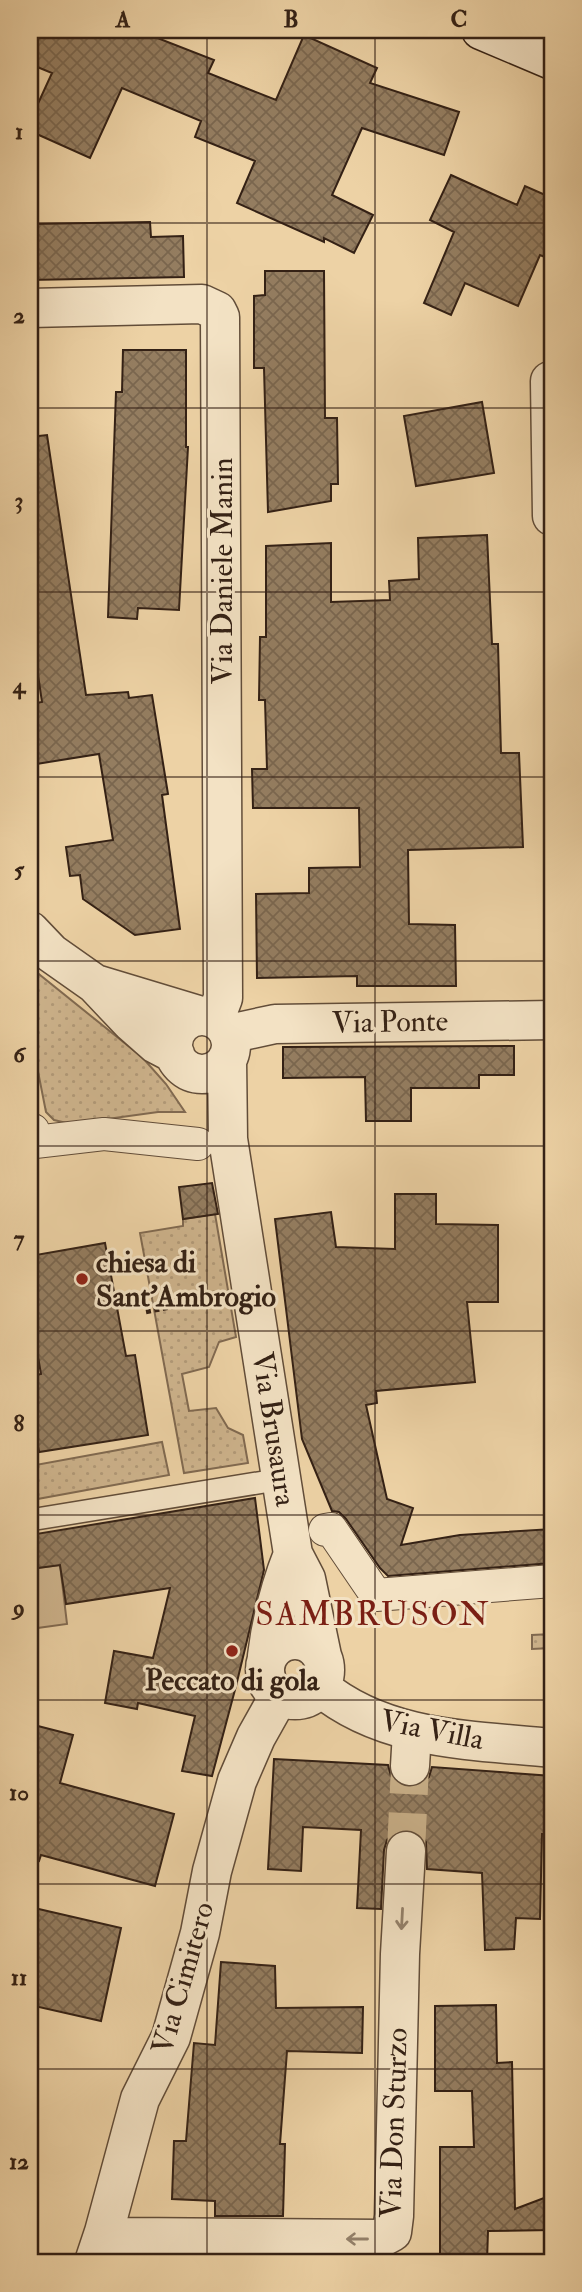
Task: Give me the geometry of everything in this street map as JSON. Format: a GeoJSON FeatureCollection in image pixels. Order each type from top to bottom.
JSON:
{"type":"FeatureCollection","features":[{"type":"Feature","properties":{"kind":"street"},"geometry":{"type":"LineString","coordinates":[[481,30],[552,60]]}},
{"type":"Feature","properties":{"kind":"street","name":"Via Daniele Manin"},"geometry":{"type":"LineString","coordinates":[[30,308],[202,304],[217,311],[220,317],[223,998],[218,1032]]}},
{"type":"Feature","properties":{"kind":"street"},"geometry":{"type":"LineString","coordinates":[[550,381],[552,516]]}},
{"type":"Feature","properties":{"kind":"street"},"geometry":{"type":"LineString","coordinates":[[30,931],[51,953],[95,984],[131,1023],[196,1073],[213,1071],[218,1032]]}},
{"type":"Feature","properties":{"kind":"street"},"geometry":{"type":"LineString","coordinates":[[95,984],[218,1032]]}},
{"type":"Feature","properties":{"kind":"street","name":"Via Ponte"},"geometry":{"type":"LineString","coordinates":[[218,1032],[275,1024],[552,1020]]}},
{"type":"Feature","properties":{"kind":"street"},"geometry":{"type":"LineString","coordinates":[[181,1062],[174,1046],[178,1029],[184,1022],[218,1032]]}},
{"type":"Feature","properties":{"kind":"street","name":"Via Brusaura"},"geometry":{"type":"LineString","coordinates":[[213,1141],[218,1032]]}},
{"type":"Feature","properties":{"kind":"street","name":"Via Brusaura"},"geometry":{"type":"LineString","coordinates":[[181,1062],[213,1141],[282,1479],[293,1554],[306,1579],[321,1671]]}},
{"type":"Feature","properties":{"kind":"street"},"geometry":{"type":"LineString","coordinates":[[32,1132],[213,1141]]}},
{"type":"Feature","properties":{"kind":"street"},"geometry":{"type":"LineString","coordinates":[[325,1530],[331,1529],[376,1595],[552,1581]]}},
{"type":"Feature","properties":{"kind":"street","name":"Via Brusaura"},"geometry":{"type":"LineString","coordinates":[[279,1696],[268,1686],[264,1674],[270,1634],[293,1554]]}},
{"type":"Feature","properties":{"kind":"street"},"geometry":{"type":"LineString","coordinates":[[267,1656],[272,1648],[292,1640],[303,1641],[314,1647],[321,1671],[310,1697],[298,1701],[279,1696]]}},
{"type":"Feature","properties":{"kind":"street","name":"Via Villa"},"geometry":{"type":"LineString","coordinates":[[321,1671],[352,1710],[411,1749],[552,1748]]}},
{"type":"Feature","properties":{"kind":"street","name":"Via Cimitero"},"geometry":{"type":"LineString","coordinates":[[99,2247],[140,2099],[172,2037],[237,1780],[256,1737],[279,1696]]}},
{"type":"Feature","properties":{"kind":"street","name":"Via Don Sturzo"},"geometry":{"type":"LineString","coordinates":[[99,2247],[125,2237],[379,2239],[392,2232],[400,1954],[406,1851]]}},
{"type":"Feature","properties":{"kind":"lane"},"geometry":{"type":"LineString","coordinates":[[30,1520],[282,1479]]}},
{"type":"Feature","properties":{"kind":"path"},"geometry":{"type":"LineString","coordinates":[[146,1312],[222,1297]]}},
{"type":"Feature","properties":{"kind":"shaded area"},"geometry":{"type":"Polygon","coordinates":[[[30,970],[35,971],[142,1057],[166,1084],[185,1112],[158,1112],[71,1124],[54,1120],[46,1112],[30,1031],[30,970]]]}},
{"type":"Feature","properties":{"kind":"shaded area"},"geometry":{"type":"Polygon","coordinates":[[[215,1214],[236,1337],[219,1342],[209,1367],[182,1374],[189,1411],[216,1408],[228,1428],[243,1435],[248,1463],[184,1473],[140,1233],[183,1226],[183,1219],[215,1214]]]}},
{"type":"Feature","properties":{"kind":"shaded area"},"geometry":{"type":"Polygon","coordinates":[[[162,1442],[169,1475],[32,1500],[30,1466],[162,1442]]]}},
{"type":"Feature","properties":{"kind":"shaded area"},"geometry":{"type":"Polygon","coordinates":[[[60,1565],[67,1624],[30,1629],[30,1569],[60,1565]]]}},
{"type":"Feature","properties":{"kind":"shaded area"},"geometry":{"type":"Polygon","coordinates":[[[552,1634],[552,1648],[532,1649],[532,1635],[552,1634]]]}},
{"type":"Feature","properties":{"kind":"building"},"geometry":{"type":"Polygon","coordinates":[[[30,30],[137,30],[214,60],[208,73],[276,100],[304,35],[377,68],[370,83],[459,112],[444,155],[362,128],[332,195],[373,215],[354,253],[237,203],[255,161],[195,137],[201,121],[122,88],[90,158],[30,131],[30,121],[52,73],[30,64],[30,30]]]}},
{"type":"Feature","properties":{"kind":"building"},"geometry":{"type":"Polygon","coordinates":[[[451,175],[517,205],[525,186],[552,198],[552,260],[540,255],[518,306],[465,283],[451,315],[424,303],[454,232],[430,220],[451,175]]]}},
{"type":"Feature","properties":{"kind":"building"},"geometry":{"type":"Polygon","coordinates":[[[150,222],[151,237],[183,236],[184,277],[30,280],[30,224],[150,222]]]}},
{"type":"Feature","properties":{"kind":"building"},"geometry":{"type":"Polygon","coordinates":[[[265,271],[324,271],[325,418],[337,418],[338,484],[331,484],[331,501],[268,512],[264,368],[254,368],[254,296],[265,295],[265,271]]]}},
{"type":"Feature","properties":{"kind":"building"},"geometry":{"type":"Polygon","coordinates":[[[123,350],[186,350],[188,447],[179,610],[138,608],[137,619],[108,617],[116,392],[122,392],[123,350]]]}},
{"type":"Feature","properties":{"kind":"building"},"geometry":{"type":"Polygon","coordinates":[[[482,402],[494,473],[416,486],[404,416],[482,402]]]}},
{"type":"Feature","properties":{"kind":"building"},"geometry":{"type":"Polygon","coordinates":[[[47,435],[86,695],[128,692],[129,698],[152,695],[168,794],[162,795],[180,929],[135,935],[83,899],[80,875],[70,876],[66,847],[113,840],[99,754],[30,765],[30,704],[42,702],[30,621],[30,437],[47,435]]]}},
{"type":"Feature","properties":{"kind":"building"},"geometry":{"type":"Polygon","coordinates":[[[487,535],[492,644],[498,644],[501,753],[519,753],[523,847],[408,850],[409,924],[455,925],[456,986],[357,986],[357,976],[257,978],[256,894],[309,893],[309,868],[360,867],[359,808],[253,808],[252,769],[267,769],[265,700],[259,700],[260,637],[266,637],[266,546],[331,543],[331,602],[390,600],[389,581],[419,579],[418,538],[487,535]]]}},
{"type":"Feature","properties":{"kind":"building"},"geometry":{"type":"Polygon","coordinates":[[[514,1046],[514,1075],[479,1075],[479,1088],[411,1088],[411,1121],[366,1121],[365,1077],[283,1078],[283,1047],[514,1046]]]}},
{"type":"Feature","properties":{"kind":"building"},"geometry":{"type":"Polygon","coordinates":[[[212,1183],[218,1214],[183,1219],[179,1187],[212,1183]]]}},
{"type":"Feature","properties":{"kind":"building"},"geometry":{"type":"Polygon","coordinates":[[[395,1194],[436,1194],[436,1224],[498,1225],[498,1302],[467,1302],[475,1382],[376,1391],[377,1403],[366,1405],[387,1499],[413,1508],[401,1545],[460,1535],[552,1529],[552,1563],[388,1576],[346,1519],[339,1512],[332,1511],[302,1439],[275,1219],[331,1212],[336,1247],[395,1249],[395,1194]]]}},
{"type":"Feature","properties":{"kind":"building"},"geometry":{"type":"Polygon","coordinates":[[[105,1243],[126,1356],[135,1355],[148,1435],[39,1452],[30,1400],[30,1376],[41,1374],[30,1311],[30,1256],[105,1243]]]}},
{"type":"Feature","properties":{"kind":"building"},"geometry":{"type":"Polygon","coordinates":[[[255,1498],[264,1570],[212,1776],[182,1771],[195,1716],[138,1703],[137,1709],[105,1703],[114,1651],[153,1658],[170,1588],[66,1604],[60,1565],[30,1569],[30,1535],[255,1498]]]}},
{"type":"Feature","properties":{"kind":"building"},"geometry":{"type":"Polygon","coordinates":[[[30,1724],[73,1735],[60,1783],[174,1814],[155,1886],[41,1855],[39,1861],[30,1859],[30,1724]]]}},
{"type":"Feature","properties":{"kind":"building"},"geometry":{"type":"Polygon","coordinates":[[[274,1759],[388,1765],[397,1784],[408,1788],[420,1785],[429,1777],[432,1767],[552,1776],[552,1834],[542,1834],[540,1919],[516,1918],[514,1949],[485,1950],[482,1873],[427,1869],[426,1842],[419,1833],[408,1829],[396,1832],[387,1840],[384,1850],[381,1909],[357,1908],[361,1830],[303,1827],[301,1871],[268,1869],[274,1759]]]}},
{"type":"Feature","properties":{"kind":"building"},"geometry":{"type":"Polygon","coordinates":[[[30,1907],[121,1928],[101,2021],[30,2005],[30,1907]]]}},
{"type":"Feature","properties":{"kind":"building"},"geometry":{"type":"Polygon","coordinates":[[[221,1962],[275,1966],[276,2008],[363,2007],[362,2053],[287,2051],[280,2144],[285,2144],[283,2216],[215,2216],[215,2201],[172,2199],[174,2141],[186,2141],[194,2043],[215,2045],[221,1962]]]}},
{"type":"Feature","properties":{"kind":"building"},"geometry":{"type":"Polygon","coordinates":[[[496,2005],[497,2063],[512,2062],[515,2209],[552,2195],[552,2230],[488,2231],[487,2262],[440,2262],[440,2147],[474,2147],[472,2091],[435,2091],[435,2006],[496,2005]]]}},
{"type":"Feature","properties":{"kind":"building"},"geometry":{"type":"Polygon","coordinates":[[[282,2260],[282,2262],[213,2262],[282,2260]]]}},
{"type":"Feature","properties":{"kind":"tunnel"},"geometry":{"type":"LineString","coordinates":[[406,1851],[410,1766]]}},
{"type":"Feature","properties":{"kind":"place","name":"chiesa di Sant'Ambrogio"},"geometry":{"type":"Point","coordinates":[82,1279]}},
{"type":"Feature","properties":{"kind":"place","name":"Peccato di gola"},"geometry":{"type":"Point","coordinates":[232,1651]}},
{"type":"Feature","properties":{"kind":"district","name":"SAMBRUSON"},"geometry":{"type":"Point","coordinates":[373,1614]}}]}
